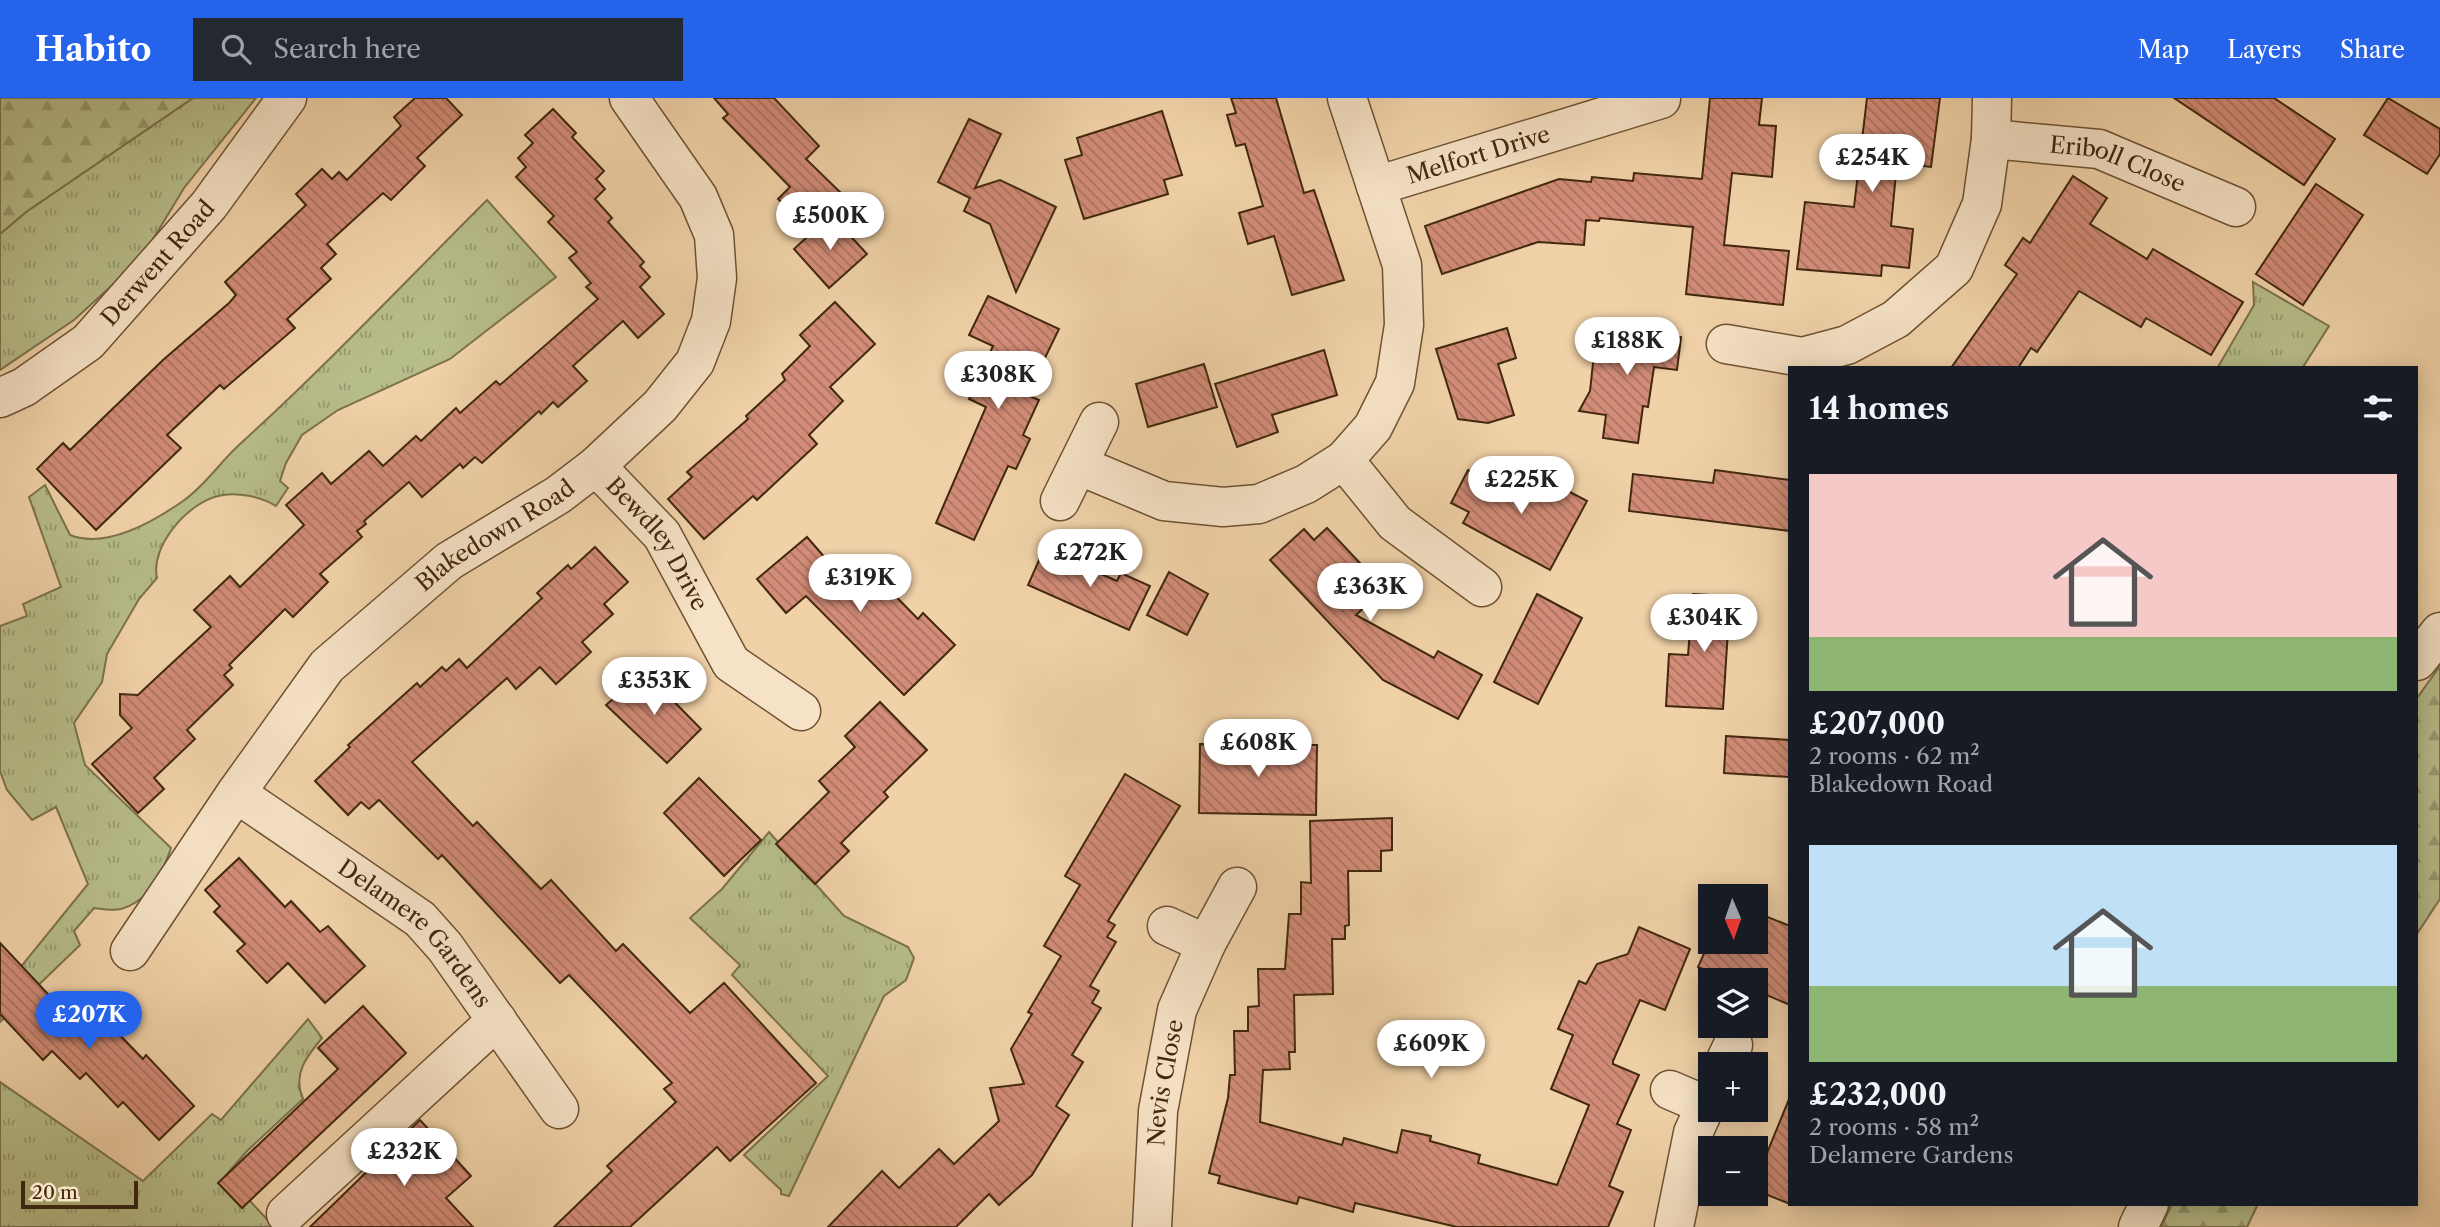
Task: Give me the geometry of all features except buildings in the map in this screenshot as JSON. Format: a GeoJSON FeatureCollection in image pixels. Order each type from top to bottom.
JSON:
{"type":"FeatureCollection","features":[{"type":"Feature","properties":{"kind":"street","name":"Derwent Road"},"geometry":{"type":"LineString","coordinates":[[0,398],[24,387],[88,342],[209,205],[287,98]]}},
{"type":"Feature","properties":{"kind":"street","name":"Blakedown Road"},"geometry":{"type":"LineString","coordinates":[[130,951],[236,793],[327,666],[449,562],[558,495],[596,466],[660,406],[695,362],[711,320],[717,278],[714,235],[698,197],[629,98]]}},
{"type":"Feature","properties":{"kind":"street","name":"Melfort Drive"},"geometry":{"type":"LineString","coordinates":[[1077,465],[1164,501],[1223,507],[1259,504],[1306,484],[1344,460],[1373,427],[1395,383],[1404,325],[1402,265],[1347,98]]}},
{"type":"Feature","properties":{"kind":"street"},"geometry":{"type":"LineString","coordinates":[[1726,344],[1802,357],[1847,345],[1896,319],[1954,268],[1982,204],[1991,139],[1992,98]]}},
{"type":"Feature","properties":{"kind":"street","name":"Melfort Drive"},"geometry":{"type":"LineString","coordinates":[[1376,186],[1661,100]]}},
{"type":"Feature","properties":{"kind":"street","name":"Eriboll Close"},"geometry":{"type":"LineString","coordinates":[[1991,139],[2099,149],[2236,208]]}},
{"type":"Feature","properties":{"kind":"street"},"geometry":{"type":"LineString","coordinates":[[1060,501],[1099,422]]}},
{"type":"Feature","properties":{"kind":"street"},"geometry":{"type":"LineString","coordinates":[[1344,460],[1395,523],[1479,591]]}},
{"type":"Feature","properties":{"kind":"street","name":"Bewdley Drive"},"geometry":{"type":"LineString","coordinates":[[596,466],[662,535],[732,663],[801,711]]}},
{"type":"Feature","properties":{"kind":"street"},"geometry":{"type":"LineString","coordinates":[[2418,660],[2440,632]]}},
{"type":"Feature","properties":{"kind":"street","name":"Delamere Gardens"},"geometry":{"type":"LineString","coordinates":[[236,793],[420,919],[445,947],[559,1109]]}},
{"type":"Feature","properties":{"kind":"street","name":"Nevis Close"},"geometry":{"type":"LineString","coordinates":[[1152,1227],[1158,1111],[1177,1010],[1206,944],[1237,887]]}},
{"type":"Feature","properties":{"kind":"street"},"geometry":{"type":"LineString","coordinates":[[1167,926],[1206,944]]}},
{"type":"Feature","properties":{"kind":"street"},"geometry":{"type":"LineString","coordinates":[[286,1214],[497,1020]]}},
{"type":"Feature","properties":{"kind":"street"},"geometry":{"type":"LineString","coordinates":[[1670,1090],[1698,1098]]}},
{"type":"Feature","properties":{"kind":"street"},"geometry":{"type":"LineString","coordinates":[[1674,1227],[1693,1133],[1698,1122]]}},
{"type":"Feature","properties":{"kind":"street"},"geometry":{"type":"LineString","coordinates":[[2138,1227],[2148,1206]]}},
{"type":"Feature","properties":{"kind":"green space"},"geometry":{"type":"Polygon","coordinates":[[[0,98],[193,98],[26,212],[0,234],[0,98]]]}},
{"type":"Feature","properties":{"kind":"green space"},"geometry":{"type":"Polygon","coordinates":[[[193,98],[256,98],[184,188],[141,259],[74,320],[0,370],[0,234],[26,212],[193,98]]]}},
{"type":"Feature","properties":{"kind":"green space"},"geometry":{"type":"Polygon","coordinates":[[[487,200],[556,277],[450,359],[338,410],[302,435],[286,463],[280,481],[288,488],[276,506],[248,496],[218,496],[195,507],[165,540],[156,566],[157,578],[139,599],[107,654],[102,682],[74,723],[85,765],[171,848],[164,867],[147,893],[121,909],[94,908],[74,931],[80,945],[0,1022],[0,975],[20,968],[88,884],[56,807],[32,820],[7,790],[0,771],[0,626],[27,616],[23,604],[61,587],[29,497],[45,485],[70,535],[84,538],[99,539],[129,531],[171,509],[191,495],[487,200]]]}},
{"type":"Feature","properties":{"kind":"green space"},"geometry":{"type":"Polygon","coordinates":[[[2253,282],[2329,326],[2304,366],[2219,366],[2254,305],[2253,282]]]}},
{"type":"Feature","properties":{"kind":"green space"},"geometry":{"type":"Polygon","coordinates":[[[2440,666],[2440,899],[2418,932],[2418,697],[2440,666]]]}},
{"type":"Feature","properties":{"kind":"green space"},"geometry":{"type":"Polygon","coordinates":[[[769,832],[844,916],[908,947],[914,958],[906,980],[884,996],[789,1196],[781,1194],[781,1190],[744,1155],[828,1076],[732,975],[740,965],[690,918],[722,889],[769,832]]]}},
{"type":"Feature","properties":{"kind":"green space"},"geometry":{"type":"Polygon","coordinates":[[[308,1019],[322,1038],[306,1059],[300,1073],[303,1099],[247,1151],[226,1175],[274,1227],[0,1227],[0,1082],[143,1181],[212,1114],[221,1120],[308,1019]]]}},
{"type":"Feature","properties":{"kind":"green space"},"geometry":{"type":"Polygon","coordinates":[[[2171,1206],[2257,1206],[2247,1227],[2161,1227],[2171,1206]]]}}]}
